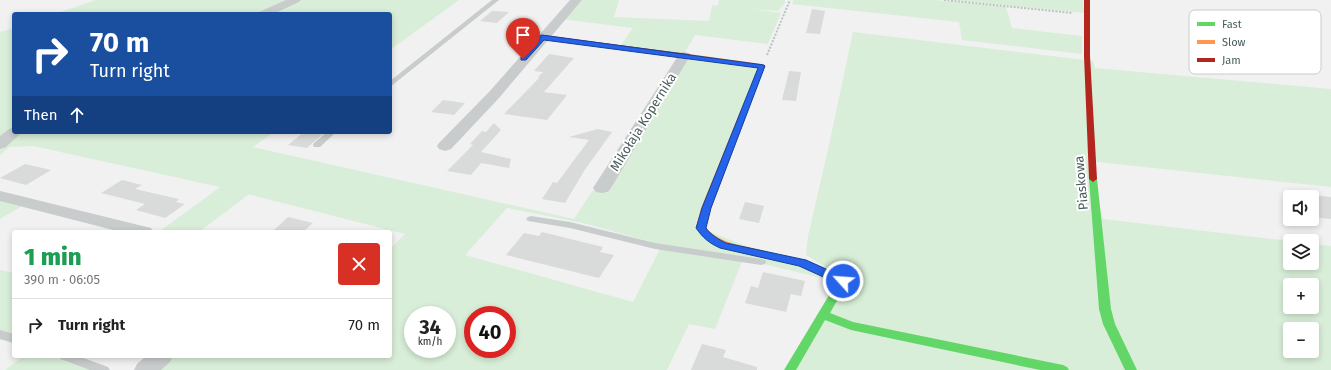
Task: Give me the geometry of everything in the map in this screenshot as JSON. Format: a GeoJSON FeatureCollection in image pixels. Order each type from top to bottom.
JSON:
{"type":"FeatureCollection","features":[{"type":"Feature","properties":{"kind":"street"},"geometry":{"type":"LineString","coordinates":[[268,12],[295,0]]}},
{"type":"Feature","properties":{"kind":"street"},"geometry":{"type":"LineString","coordinates":[[445,146],[494,95],[542,37],[576,0]]}},
{"type":"Feature","properties":{"kind":"street","name":"Piaskowa"},"geometry":{"type":"LineString","coordinates":[[1087,0],[1087,56],[1092,162],[1105,309],[1109,324],[1131,370]]}},
{"type":"Feature","properties":{"kind":"street"},"geometry":{"type":"LineString","coordinates":[[542,37],[762,66],[706,208],[701,228],[706,235],[715,242],[792,260],[843,281],[790,370]]}},
{"type":"Feature","properties":{"kind":"street","name":"Mikołaja Kopernika"},"geometry":{"type":"LineString","coordinates":[[602,188],[684,56]]}},
{"type":"Feature","properties":{"kind":"street"},"geometry":{"type":"LineString","coordinates":[[0,144],[12,134]]}},
{"type":"Feature","properties":{"kind":"street"},"geometry":{"type":"LineString","coordinates":[[0,196],[136,230]]}},
{"type":"Feature","properties":{"kind":"street"},"geometry":{"type":"LineString","coordinates":[[823,315],[851,326],[1063,370]]}},
{"type":"Feature","properties":{"kind":"street"},"geometry":{"type":"LineString","coordinates":[[145,370],[160,358]]}},
{"type":"Feature","properties":{"kind":"lane"},"geometry":{"type":"LineString","coordinates":[[392,83],[496,0]]}},
{"type":"Feature","properties":{"kind":"lane"},"geometry":{"type":"LineString","coordinates":[[317,145],[330,134]]}},
{"type":"Feature","properties":{"kind":"lane"},"geometry":{"type":"LineString","coordinates":[[531,219],[576,226],[670,248],[752,260],[796,270],[819,270]]}},
{"type":"Feature","properties":{"kind":"lane"},"geometry":{"type":"LineString","coordinates":[[0,334],[12,338]]}},
{"type":"Feature","properties":{"kind":"lane"},"geometry":{"type":"LineString","coordinates":[[70,358],[104,370]]}},
{"type":"Feature","properties":{"kind":"path"},"geometry":{"type":"LineString","coordinates":[[762,66],[790,0]]}},
{"type":"Feature","properties":{"kind":"path"},"geometry":{"type":"LineString","coordinates":[[944,0],[1088,14]]}},
{"type":"Feature","properties":{"kind":"green space"},"geometry":{"type":"Polygon","coordinates":[[[96,0],[459,0],[392,49],[392,12],[60,12],[96,0]]]}},
{"type":"Feature","properties":{"kind":"green space"},"geometry":{"type":"Polygon","coordinates":[[[579,0],[619,0],[614,17],[709,21],[712,5],[718,6],[719,0],[785,0],[785,3],[778,11],[751,9],[781,13],[768,44],[695,35],[684,54],[620,46],[633,28],[561,19],[579,0]]]}},
{"type":"Feature","properties":{"kind":"green space"},"geometry":{"type":"Polygon","coordinates":[[[794,0],[934,0],[1006,7],[1012,28],[1082,36],[1082,54],[962,40],[959,22],[792,4],[794,0]]]}},
{"type":"Feature","properties":{"kind":"green space"},"geometry":{"type":"Polygon","coordinates":[[[954,0],[1083,0],[1084,13],[954,0]]]}},
{"type":"Feature","properties":{"kind":"green space"},"geometry":{"type":"Polygon","coordinates":[[[12,29],[12,129],[0,139],[0,32],[12,29]]]}},
{"type":"Feature","properties":{"kind":"green space"},"geometry":{"type":"Polygon","coordinates":[[[853,32],[1093,61],[1095,68],[1331,89],[1331,187],[1088,161],[1103,219],[1283,240],[1283,270],[1319,270],[1319,245],[1331,246],[1331,370],[794,370],[845,279],[806,255],[808,236],[853,32]]]}},
{"type":"Feature","properties":{"kind":"green space"},"geometry":{"type":"Polygon","coordinates":[[[685,59],[758,68],[695,226],[838,282],[743,259],[715,329],[689,324],[667,370],[151,370],[166,358],[392,358],[392,247],[405,234],[247,194],[248,195],[202,230],[161,230],[220,187],[33,146],[9,147],[0,155],[0,147],[16,134],[271,134],[253,147],[574,219],[593,190],[608,193],[685,59]],[[507,208],[465,255],[633,302],[662,245],[583,223],[507,208]]]}},
{"type":"Feature","properties":{"kind":"green space"},"geometry":{"type":"Polygon","coordinates":[[[0,191],[34,199],[0,219],[0,191]]]}},
{"type":"Feature","properties":{"kind":"green space"},"geometry":{"type":"Polygon","coordinates":[[[0,270],[12,273],[12,343],[0,339],[0,270]]]}},
{"type":"Feature","properties":{"kind":"green space"},"geometry":{"type":"Polygon","coordinates":[[[21,358],[56,358],[91,370],[5,370],[21,358]]]}},
{"type":"Feature","properties":{"kind":"building"},"geometry":{"type":"Polygon","coordinates":[[[812,9],[825,11],[820,34],[806,33],[812,9]]]}},
{"type":"Feature","properties":{"kind":"building"},"geometry":{"type":"Polygon","coordinates":[[[492,11],[509,12],[497,23],[480,21],[492,11]]]}},
{"type":"Feature","properties":{"kind":"building"},"geometry":{"type":"Polygon","coordinates":[[[549,54],[574,58],[544,92],[567,95],[547,120],[504,114],[539,78],[538,77],[543,72],[534,71],[549,54]]]}},
{"type":"Feature","properties":{"kind":"building"},"geometry":{"type":"Polygon","coordinates":[[[789,71],[801,72],[796,101],[782,100],[789,71]]]}},
{"type":"Feature","properties":{"kind":"building"},"geometry":{"type":"Polygon","coordinates":[[[443,100],[465,103],[454,115],[431,112],[443,100]]]}},
{"type":"Feature","properties":{"kind":"building"},"geometry":{"type":"Polygon","coordinates":[[[494,123],[501,130],[481,152],[511,159],[509,168],[481,163],[471,175],[447,171],[473,145],[470,144],[482,131],[486,132],[494,123]]]}},
{"type":"Feature","properties":{"kind":"building"},"geometry":{"type":"Polygon","coordinates":[[[598,129],[612,132],[584,171],[565,203],[542,199],[553,182],[557,183],[589,140],[569,137],[598,129]]]}},
{"type":"Feature","properties":{"kind":"building"},"geometry":{"type":"Polygon","coordinates":[[[302,134],[323,134],[307,148],[288,145],[302,134]]]}},
{"type":"Feature","properties":{"kind":"building"},"geometry":{"type":"Polygon","coordinates":[[[25,164],[51,170],[26,185],[0,178],[25,164]]]}},
{"type":"Feature","properties":{"kind":"building"},"geometry":{"type":"Polygon","coordinates":[[[122,180],[142,185],[135,189],[179,199],[176,202],[185,204],[165,218],[136,210],[145,204],[101,193],[122,180]]]}},
{"type":"Feature","properties":{"kind":"building"},"geometry":{"type":"Polygon","coordinates":[[[1319,196],[1331,197],[1331,219],[1319,218],[1319,196]]]}},
{"type":"Feature","properties":{"kind":"building"},"geometry":{"type":"Polygon","coordinates":[[[745,202],[764,206],[759,223],[739,219],[745,202]]]}},
{"type":"Feature","properties":{"kind":"building"},"geometry":{"type":"Polygon","coordinates":[[[288,217],[313,223],[305,230],[274,230],[288,217]]]}},
{"type":"Feature","properties":{"kind":"building"},"geometry":{"type":"Polygon","coordinates":[[[542,232],[603,247],[600,252],[614,255],[599,278],[506,255],[524,233],[539,236],[542,232]]]}},
{"type":"Feature","properties":{"kind":"building"},"geometry":{"type":"Polygon","coordinates":[[[763,272],[805,281],[801,296],[791,294],[786,312],[745,303],[751,286],[758,288],[763,272]]]}},
{"type":"Feature","properties":{"kind":"building"},"geometry":{"type":"Polygon","coordinates":[[[702,344],[726,350],[723,357],[757,367],[757,370],[691,370],[702,344]]]}},
{"type":"Feature","properties":{"kind":"traffic: fast"},"geometry":{"type":"LineString","coordinates":[[1093,179],[1105,309],[1109,324],[1131,370]]}},
{"type":"Feature","properties":{"kind":"traffic: fast"},"geometry":{"type":"LineString","coordinates":[[761,253],[802,263],[843,281],[790,370]]}},
{"type":"Feature","properties":{"kind":"traffic: fast"},"geometry":{"type":"LineString","coordinates":[[823,315],[851,326],[1063,370]]}},
{"type":"Feature","properties":{"kind":"traffic: slow"},"geometry":{"type":"LineString","coordinates":[[689,56],[762,66],[706,208],[701,228],[713,239],[728,246],[761,253]]}},
{"type":"Feature","properties":{"kind":"traffic: jam"},"geometry":{"type":"LineString","coordinates":[[1087,0],[1087,56],[1093,179]]}},
{"type":"Feature","properties":{"kind":"traffic: jam"},"geometry":{"type":"LineString","coordinates":[[542,37],[689,56]]}},
{"type":"Feature","properties":{"kind":"route"},"geometry":{"type":"LineString","coordinates":[[523,59],[542,37],[762,66],[706,208],[701,228],[706,235],[715,242],[802,263],[843,281]]}}]}
